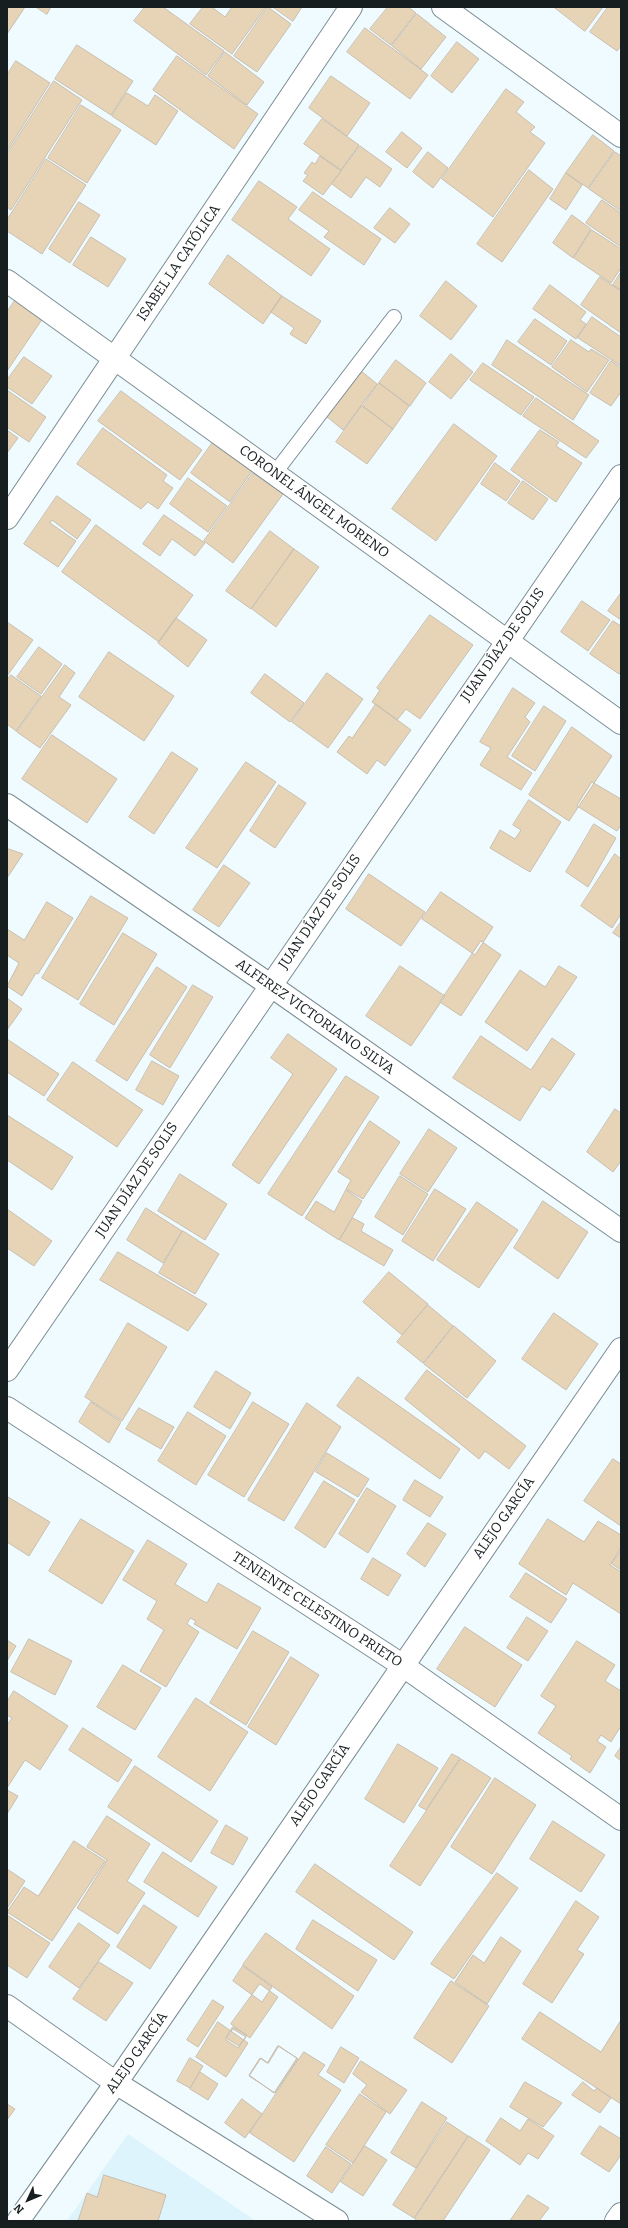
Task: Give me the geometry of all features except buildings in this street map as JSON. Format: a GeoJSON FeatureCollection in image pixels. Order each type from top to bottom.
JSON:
{"type":"FeatureCollection","features":[{"type":"Feature","properties":{"kind":"street","name":"ISABEL LA CATÓLICA"},"geometry":{"type":"LineString","coordinates":[[7,518],[351,7]]}},
{"type":"Feature","properties":{"kind":"street"},"geometry":{"type":"LineString","coordinates":[[443,7],[621,136]]}},
{"type":"Feature","properties":{"kind":"street","name":"CORONEL ÁNGEL MORENO"},"geometry":{"type":"LineString","coordinates":[[7,282],[621,723]]}},
{"type":"Feature","properties":{"kind":"street","name":"JUAN DÍAZ DE SOLIS"},"geometry":{"type":"LineString","coordinates":[[7,1370],[506,640],[621,476]]}},
{"type":"Feature","properties":{"kind":"street","name":"ALFEREZ VICTORIANO SILVA"},"geometry":{"type":"LineString","coordinates":[[7,805],[270,985],[621,1231]]}},
{"type":"Feature","properties":{"kind":"street","name":"ALEJO GARCÍA"},"geometry":{"type":"LineString","coordinates":[[18,2221],[116,2083],[402,1665],[621,1349]]}},
{"type":"Feature","properties":{"kind":"street","name":"TENIENTE CELESTINO PRIETO"},"geometry":{"type":"LineString","coordinates":[[7,1408],[402,1665],[621,1819]]}},
{"type":"Feature","properties":{"kind":"street"},"geometry":{"type":"LineString","coordinates":[[7,2006],[116,2083],[337,2221]]}},
{"type":"Feature","properties":{"kind":"street"},"geometry":{"type":"LineString","coordinates":[[616,2221],[621,2214]]}},
{"type":"Feature","properties":{"kind":"lane"},"geometry":{"type":"LineString","coordinates":[[274,474],[394,317]]}},
{"type":"Feature","properties":{"kind":"shaded area"},"geometry":{"type":"Polygon","coordinates":[[[128,2134],[256,2221],[67,2221],[128,2134]]]}}]}
